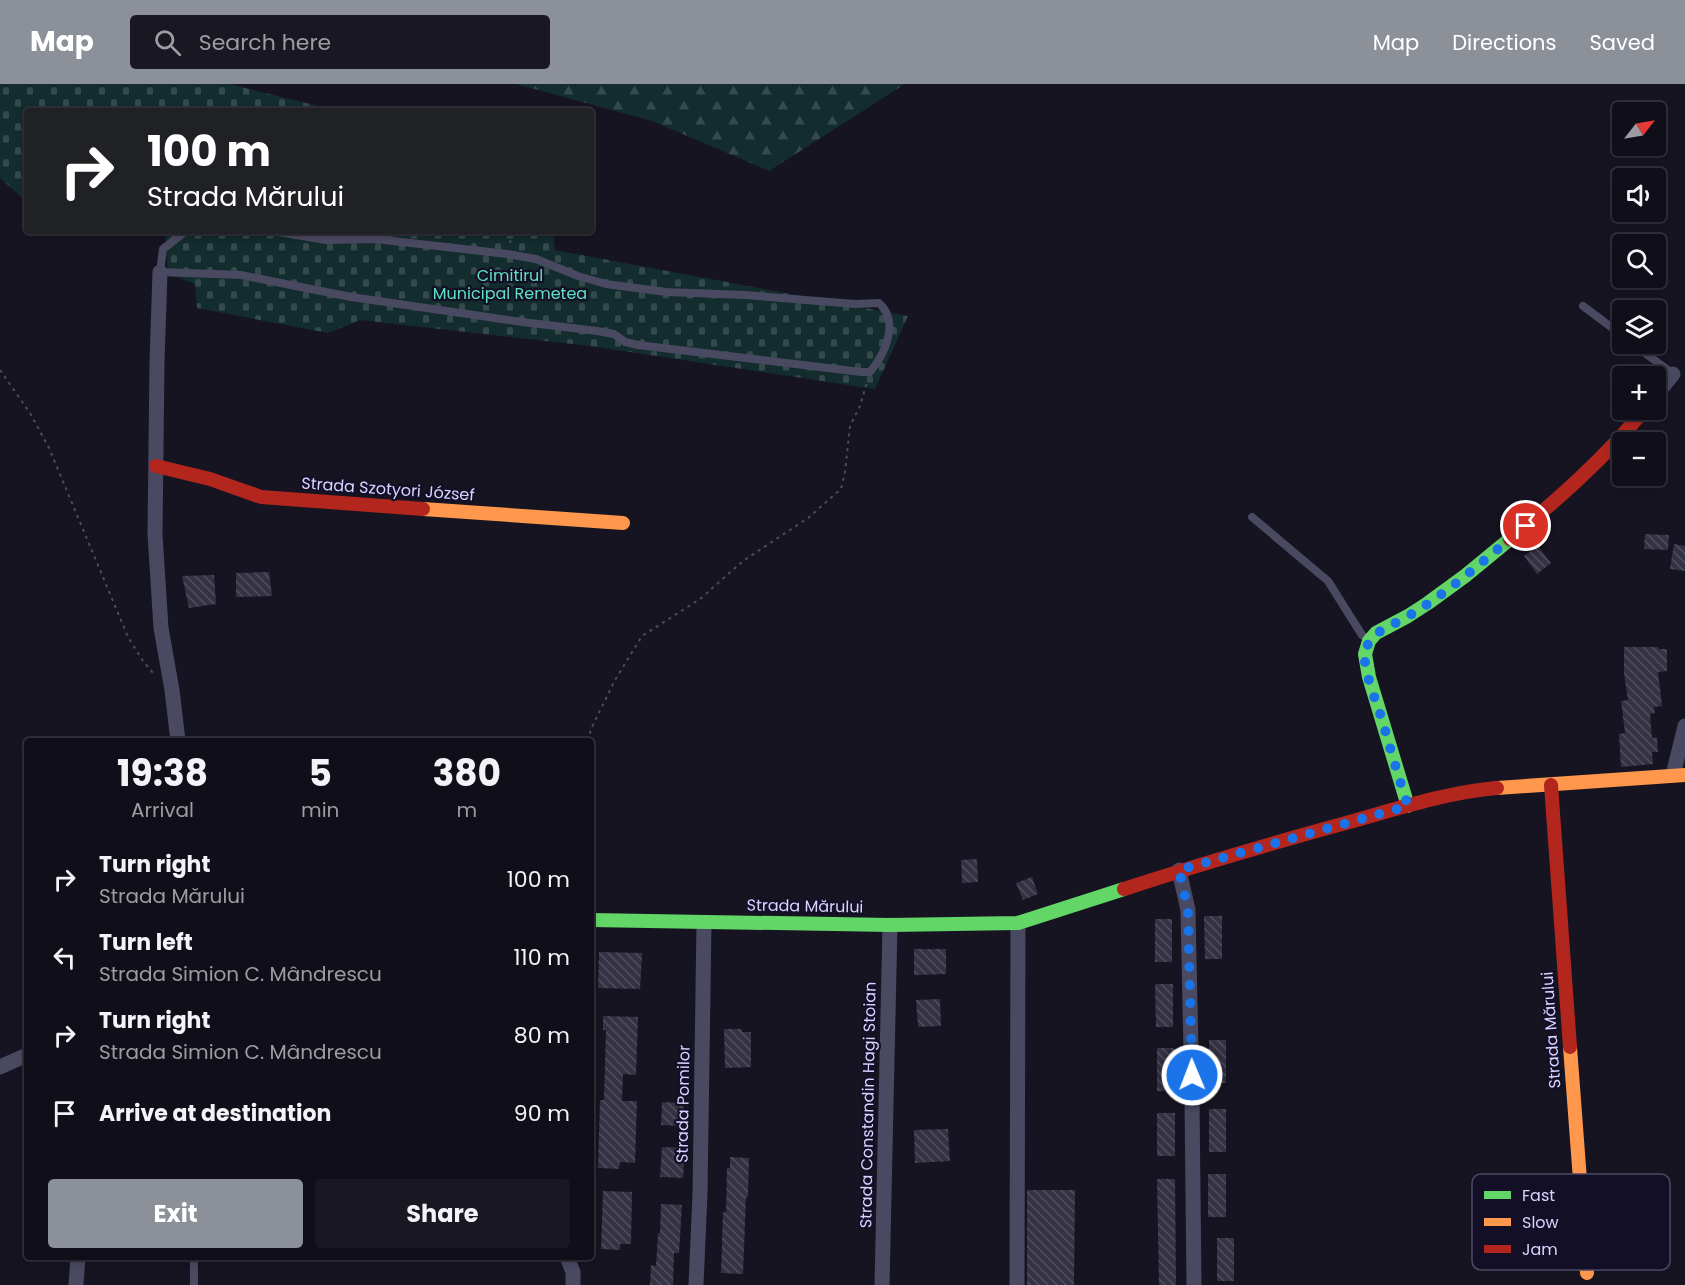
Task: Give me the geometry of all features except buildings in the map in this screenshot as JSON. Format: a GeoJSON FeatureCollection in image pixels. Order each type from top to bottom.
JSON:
{"type":"FeatureCollection","features":[{"type":"Feature","properties":{"kind":"street"},"geometry":{"type":"LineString","coordinates":[[160,272],[155,534],[161,628],[178,738]]}},
{"type":"Feature","properties":{"kind":"street"},"geometry":{"type":"LineString","coordinates":[[1666,383],[1673,374]]}},
{"type":"Feature","properties":{"kind":"street"},"geometry":{"type":"LineString","coordinates":[[1408,806],[1369,677],[1365,654],[1369,641],[1376,633],[1408,616],[1465,576],[1526,526],[1593,465],[1636,420]]}},
{"type":"Feature","properties":{"kind":"street","name":"Strada Szotyori József"},"geometry":{"type":"LineString","coordinates":[[156,465],[210,479],[261,497],[623,523]]}},
{"type":"Feature","properties":{"kind":"street"},"geometry":{"type":"LineString","coordinates":[[1679,775],[1685,726]]}},
{"type":"Feature","properties":{"kind":"street","name":"Strada Mărului"},"geometry":{"type":"LineString","coordinates":[[594,920],[890,925],[1018,922],[1179,870],[1408,806],[1460,794],[1488,789],[1679,775]]}},
{"type":"Feature","properties":{"kind":"street","name":"Strada Mărului"},"geometry":{"type":"LineString","coordinates":[[1551,784],[1580,1174]]}},
{"type":"Feature","properties":{"kind":"street"},"geometry":{"type":"LineString","coordinates":[[1179,870],[1188,910],[1194,1285]]}},
{"type":"Feature","properties":{"kind":"street"},"geometry":{"type":"LineString","coordinates":[[1017,1285],[1018,922]]}},
{"type":"Feature","properties":{"kind":"street","name":"Strada Pomilor"},"geometry":{"type":"LineString","coordinates":[[696,1285],[700,1194],[704,923]]}},
{"type":"Feature","properties":{"kind":"street","name":"Strada Constandin Hagi Stoian"},"geometry":{"type":"LineString","coordinates":[[882,1285],[890,925]]}},
{"type":"Feature","properties":{"kind":"street"},"geometry":{"type":"LineString","coordinates":[[0,1067],[24,1057]]}},
{"type":"Feature","properties":{"kind":"street"},"geometry":{"type":"LineString","coordinates":[[76,1285],[78,1260]]}},
{"type":"Feature","properties":{"kind":"street"},"geometry":{"type":"LineString","coordinates":[[568,1260],[573,1272],[573,1285]]}},
{"type":"Feature","properties":{"kind":"lane"},"geometry":{"type":"LineString","coordinates":[[182,234],[163,249],[160,272],[242,275],[351,297],[614,334],[625,342],[638,345],[870,372],[880,359],[888,339],[889,320],[885,309],[879,303],[855,304],[745,295],[666,292],[606,284],[578,276],[536,259],[376,239],[326,240],[291,234]]}},
{"type":"Feature","properties":{"kind":"lane"},"geometry":{"type":"LineString","coordinates":[[1583,306],[1612,328]]}},
{"type":"Feature","properties":{"kind":"lane"},"geometry":{"type":"LineString","coordinates":[[1646,354],[1673,374]]}},
{"type":"Feature","properties":{"kind":"lane"},"geometry":{"type":"LineString","coordinates":[[1252,517],[1328,581],[1362,635],[1369,641]]}},
{"type":"Feature","properties":{"kind":"lane"},"geometry":{"type":"LineString","coordinates":[[194,1260],[194,1285]]}},
{"type":"Feature","properties":{"kind":"path"},"geometry":{"type":"LineString","coordinates":[[0,370],[30,413],[49,448],[128,637],[142,662],[172,690]]}},
{"type":"Feature","properties":{"kind":"path"},"geometry":{"type":"LineString","coordinates":[[589,738],[615,680],[642,636],[700,599],[743,561],[808,519],[841,489],[850,426],[860,406],[870,372]]}},
{"type":"Feature","properties":{"kind":"green space"},"geometry":{"type":"Polygon","coordinates":[[[0,84],[229,84],[327,108],[24,108],[24,199],[0,178],[0,84]]]}},
{"type":"Feature","properties":{"kind":"green space"},"geometry":{"type":"Polygon","coordinates":[[[516,84],[905,84],[769,171],[652,121],[516,84]]]}},
{"type":"Feature","properties":{"kind":"green space","name":"Cimitirul Municipal Remetea"},"geometry":{"type":"Polygon","coordinates":[[[165,234],[553,234],[555,250],[908,316],[875,389],[590,346],[360,320],[328,333],[197,308],[195,284],[168,274],[165,234]]]}},
{"type":"Feature","properties":{"kind":"traffic: fast"},"geometry":{"type":"LineString","coordinates":[[1408,806],[1369,677],[1365,654],[1369,641],[1376,633],[1428,603],[1510,539]]}},
{"type":"Feature","properties":{"kind":"traffic: fast"},"geometry":{"type":"LineString","coordinates":[[594,920],[890,925],[1018,923],[1124,889]]}},
{"type":"Feature","properties":{"kind":"traffic: slow"},"geometry":{"type":"LineString","coordinates":[[423,509],[623,523]]}},
{"type":"Feature","properties":{"kind":"traffic: slow"},"geometry":{"type":"LineString","coordinates":[[1497,788],[1685,775]]}},
{"type":"Feature","properties":{"kind":"traffic: slow"},"geometry":{"type":"LineString","coordinates":[[1570,1047],[1580,1174]]}},
{"type":"Feature","properties":{"kind":"traffic: jam"},"geometry":{"type":"LineString","coordinates":[[1510,539],[1580,478],[1635,420]]}},
{"type":"Feature","properties":{"kind":"traffic: jam"},"geometry":{"type":"LineString","coordinates":[[156,466],[210,479],[261,497],[423,509]]}},
{"type":"Feature","properties":{"kind":"traffic: jam"},"geometry":{"type":"LineString","coordinates":[[1551,785],[1570,1047]]}},
{"type":"Feature","properties":{"kind":"traffic: jam"},"geometry":{"type":"LineString","coordinates":[[1124,889],[1406,806],[1461,793],[1497,788]]}},
{"type":"Feature","properties":{"kind":"route"},"geometry":{"type":"LineString","coordinates":[[1192,1075],[1188,910],[1179,870],[1408,806],[1369,677],[1365,654],[1369,641],[1376,633],[1408,616],[1465,576],[1526,526]]}}]}
